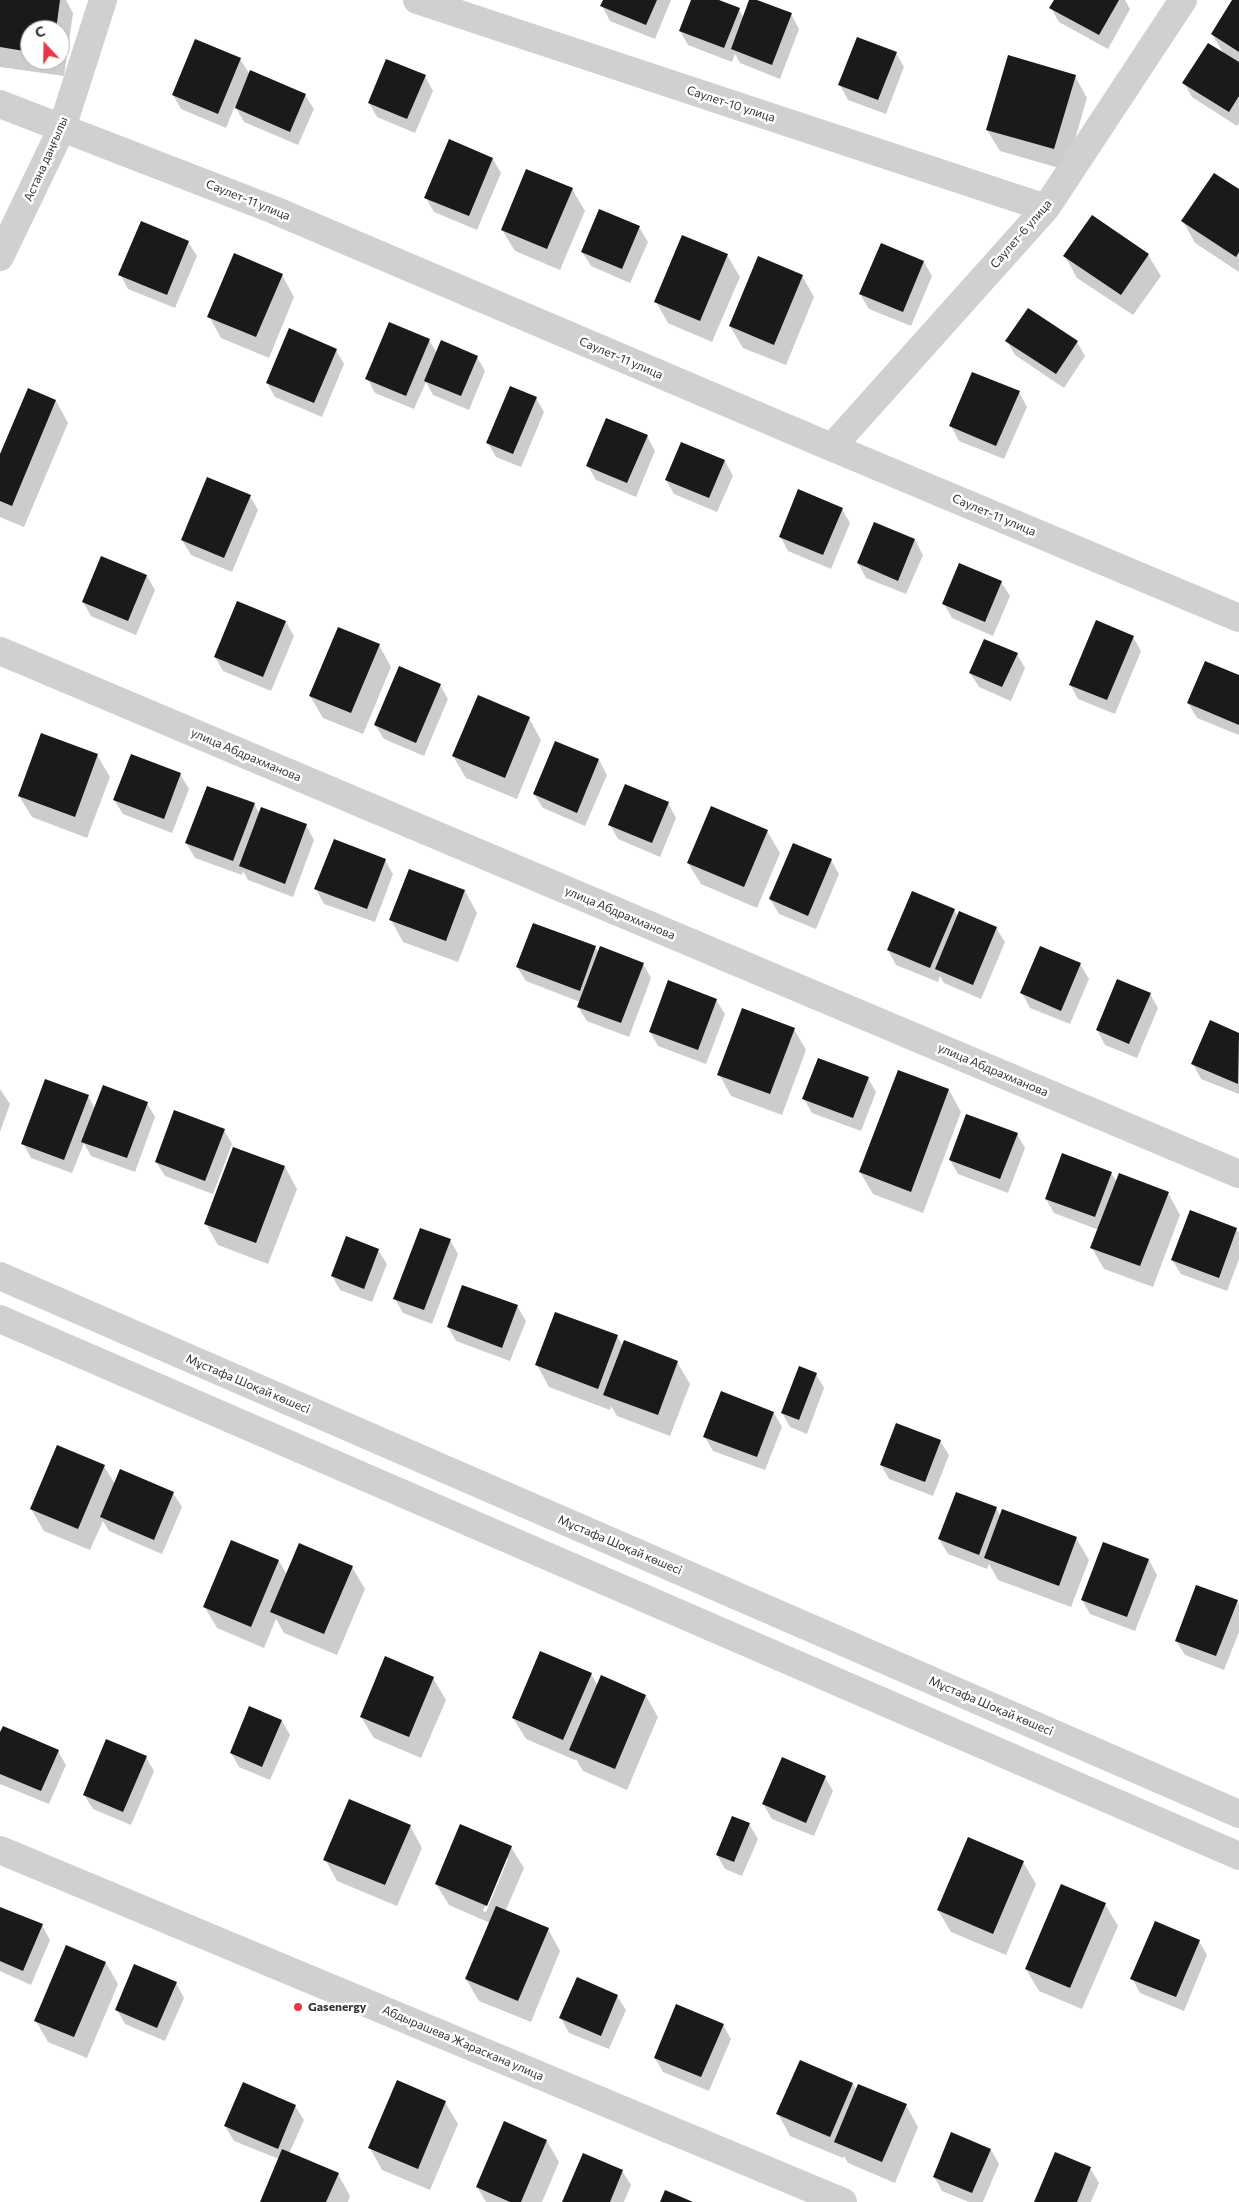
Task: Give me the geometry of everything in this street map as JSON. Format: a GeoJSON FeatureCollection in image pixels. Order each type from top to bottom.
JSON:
{"type":"FeatureCollection","features":[{"type":"Feature","properties":{"kind":"street","name":"Астана даңғылы"},"geometry":{"type":"LineString","coordinates":[[0,257],[62,128],[103,0]]}},
{"type":"Feature","properties":{"kind":"street","name":"Саулет-10 улица"},"geometry":{"type":"LineString","coordinates":[[417,0],[1046,208]]}},
{"type":"Feature","properties":{"kind":"street","name":"Саулет-6 улица"},"geometry":{"type":"LineString","coordinates":[[832,447],[1046,208],[1183,0]]}},
{"type":"Feature","properties":{"kind":"street","name":"Саулет-11 улица"},"geometry":{"type":"LineString","coordinates":[[0,104],[274,210],[1239,618]]}},
{"type":"Feature","properties":{"kind":"street","name":"улица Абдрахманова"},"geometry":{"type":"LineString","coordinates":[[0,651],[1239,1174]]}},
{"type":"Feature","properties":{"kind":"street","name":"Мұстафа Шоқай көшесі"},"geometry":{"type":"LineString","coordinates":[[0,1276],[1239,1814]]}},
{"type":"Feature","properties":{"kind":"street"},"geometry":{"type":"LineString","coordinates":[[0,1319],[1239,1856]]}},
{"type":"Feature","properties":{"kind":"street","name":"Абдырашева Жараскана улица"},"geometry":{"type":"LineString","coordinates":[[0,1850],[843,2202]]}},
{"type":"Feature","properties":{"kind":"building"},"geometry":{"type":"Polygon","coordinates":[[[0,0],[60,0],[57,20],[20,20],[20,50],[0,47],[0,0]]]}},
{"type":"Feature","properties":{"kind":"building"},"geometry":{"type":"Polygon","coordinates":[[[603,0],[657,0],[646,25],[600,6],[603,0]]]}},
{"type":"Feature","properties":{"kind":"building"},"geometry":{"type":"Polygon","coordinates":[[[691,0],[719,0],[740,8],[724,48],[679,31],[691,0]]]}},
{"type":"Feature","properties":{"kind":"building"},"geometry":{"type":"Polygon","coordinates":[[[749,0],[757,0],[792,13],[772,65],[731,49],[749,0]]]}},
{"type":"Feature","properties":{"kind":"building"},"geometry":{"type":"Polygon","coordinates":[[[1054,0],[1119,0],[1099,35],[1049,8],[1054,0]]]}},
{"type":"Feature","properties":{"kind":"building"},"geometry":{"type":"Polygon","coordinates":[[[1232,0],[1239,0],[1239,52],[1211,34],[1232,0]]]}},
{"type":"Feature","properties":{"kind":"building"},"geometry":{"type":"Polygon","coordinates":[[[857,37],[897,52],[878,100],[838,85],[857,37]]]}},
{"type":"Feature","properties":{"kind":"building"},"geometry":{"type":"Polygon","coordinates":[[[195,39],[241,58],[218,114],[172,95],[195,39]]]}},
{"type":"Feature","properties":{"kind":"building"},"geometry":{"type":"Polygon","coordinates":[[[1208,43],[1239,62],[1239,96],[1229,112],[1182,83],[1208,43]]]}},
{"type":"Feature","properties":{"kind":"building"},"geometry":{"type":"Polygon","coordinates":[[[1008,55],[1076,75],[1054,149],[986,130],[1008,55]]]}},
{"type":"Feature","properties":{"kind":"building"},"geometry":{"type":"Polygon","coordinates":[[[386,59],[426,75],[407,119],[368,103],[386,59]]]}},
{"type":"Feature","properties":{"kind":"building"},"geometry":{"type":"Polygon","coordinates":[[[250,70],[306,94],[290,132],[235,108],[250,70]]]}},
{"type":"Feature","properties":{"kind":"building"},"geometry":{"type":"Polygon","coordinates":[[[449,139],[493,158],[469,216],[424,198],[449,139]]]}},
{"type":"Feature","properties":{"kind":"building"},"geometry":{"type":"Polygon","coordinates":[[[526,169],[573,188],[547,249],[501,230],[526,169]]]}},
{"type":"Feature","properties":{"kind":"building"},"geometry":{"type":"Polygon","coordinates":[[[1214,173],[1239,189],[1239,252],[1236,257],[1181,221],[1214,173]]]}},
{"type":"Feature","properties":{"kind":"building"},"geometry":{"type":"Polygon","coordinates":[[[599,209],[640,226],[622,269],[581,252],[599,209]]]}},
{"type":"Feature","properties":{"kind":"building"},"geometry":{"type":"Polygon","coordinates":[[[1092,215],[1149,254],[1121,295],[1063,256],[1092,215]]]}},
{"type":"Feature","properties":{"kind":"building"},"geometry":{"type":"Polygon","coordinates":[[[141,221],[189,241],[167,295],[118,275],[141,221]]]}},
{"type":"Feature","properties":{"kind":"building"},"geometry":{"type":"Polygon","coordinates":[[[682,235],[728,254],[700,321],[654,302],[682,235]]]}},
{"type":"Feature","properties":{"kind":"building"},"geometry":{"type":"Polygon","coordinates":[[[881,243],[924,261],[903,312],[859,294],[881,243]]]}},
{"type":"Feature","properties":{"kind":"building"},"geometry":{"type":"Polygon","coordinates":[[[234,253],[283,274],[256,337],[207,317],[234,253]]]}},
{"type":"Feature","properties":{"kind":"building"},"geometry":{"type":"Polygon","coordinates":[[[758,256],[803,275],[774,345],[729,326],[758,256]]]}},
{"type":"Feature","properties":{"kind":"building"},"geometry":{"type":"Polygon","coordinates":[[[1028,308],[1078,341],[1056,374],[1005,341],[1028,308]]]}},
{"type":"Feature","properties":{"kind":"building"},"geometry":{"type":"Polygon","coordinates":[[[389,322],[430,339],[406,396],[365,379],[389,322]]]}},
{"type":"Feature","properties":{"kind":"building"},"geometry":{"type":"Polygon","coordinates":[[[289,328],[337,349],[314,403],[266,383],[289,328]]]}},
{"type":"Feature","properties":{"kind":"building"},"geometry":{"type":"Polygon","coordinates":[[[441,340],[478,356],[461,396],[424,381],[441,340]]]}},
{"type":"Feature","properties":{"kind":"building"},"geometry":{"type":"Polygon","coordinates":[[[972,372],[1020,391],[996,446],[949,426],[972,372]]]}},
{"type":"Feature","properties":{"kind":"building"},"geometry":{"type":"Polygon","coordinates":[[[510,386],[537,397],[513,454],[486,443],[510,386]]]}},
{"type":"Feature","properties":{"kind":"building"},"geometry":{"type":"Polygon","coordinates":[[[28,388],[56,400],[12,506],[0,501],[0,454],[28,388]]]}},
{"type":"Feature","properties":{"kind":"building"},"geometry":{"type":"Polygon","coordinates":[[[606,418],[648,435],[627,483],[586,466],[606,418]]]}},
{"type":"Feature","properties":{"kind":"building"},"geometry":{"type":"Polygon","coordinates":[[[681,442],[725,460],[709,498],[665,480],[681,442]]]}},
{"type":"Feature","properties":{"kind":"building"},"geometry":{"type":"Polygon","coordinates":[[[207,477],[251,495],[224,558],[181,540],[207,477]]]}},
{"type":"Feature","properties":{"kind":"building"},"geometry":{"type":"Polygon","coordinates":[[[798,489],[843,508],[823,555],[779,537],[798,489]]]}},
{"type":"Feature","properties":{"kind":"building"},"geometry":{"type":"Polygon","coordinates":[[[874,522],[915,539],[898,581],[857,563],[874,522]]]}},
{"type":"Feature","properties":{"kind":"building"},"geometry":{"type":"Polygon","coordinates":[[[101,556],[147,575],[128,621],[82,602],[101,556]]]}},
{"type":"Feature","properties":{"kind":"building"},"geometry":{"type":"Polygon","coordinates":[[[959,563],[1002,581],[985,622],[942,604],[959,563]]]}},
{"type":"Feature","properties":{"kind":"building"},"geometry":{"type":"Polygon","coordinates":[[[237,601],[286,621],[263,677],[214,657],[237,601]]]}},
{"type":"Feature","properties":{"kind":"building"},"geometry":{"type":"Polygon","coordinates":[[[1096,620],[1134,636],[1107,700],[1069,685],[1096,620]]]}},
{"type":"Feature","properties":{"kind":"building"},"geometry":{"type":"Polygon","coordinates":[[[338,627],[380,644],[351,713],[309,696],[338,627]]]}},
{"type":"Feature","properties":{"kind":"building"},"geometry":{"type":"Polygon","coordinates":[[[984,639],[1018,653],[1002,687],[969,673],[984,639]]]}},
{"type":"Feature","properties":{"kind":"building"},"geometry":{"type":"Polygon","coordinates":[[[1205,661],[1239,675],[1239,725],[1187,703],[1205,661]]]}},
{"type":"Feature","properties":{"kind":"building"},"geometry":{"type":"Polygon","coordinates":[[[399,666],[441,684],[416,743],[374,725],[399,666]]]}},
{"type":"Feature","properties":{"kind":"building"},"geometry":{"type":"Polygon","coordinates":[[[478,695],[530,717],[505,778],[452,756],[478,695]]]}},
{"type":"Feature","properties":{"kind":"building"},"geometry":{"type":"Polygon","coordinates":[[[41,733],[98,754],[75,817],[18,796],[41,733]]]}},
{"type":"Feature","properties":{"kind":"building"},"geometry":{"type":"Polygon","coordinates":[[[555,741],[599,759],[577,813],[533,794],[555,741]]]}},
{"type":"Feature","properties":{"kind":"building"},"geometry":{"type":"Polygon","coordinates":[[[131,754],[181,773],[164,819],[113,800],[131,754]]]}},
{"type":"Feature","properties":{"kind":"building"},"geometry":{"type":"Polygon","coordinates":[[[625,784],[669,802],[652,843],[608,825],[625,784]]]}},
{"type":"Feature","properties":{"kind":"building"},"geometry":{"type":"Polygon","coordinates":[[[207,786],[255,803],[233,861],[185,843],[207,786]]]}},
{"type":"Feature","properties":{"kind":"building"},"geometry":{"type":"Polygon","coordinates":[[[711,806],[768,830],[744,887],[687,863],[711,806]]]}},
{"type":"Feature","properties":{"kind":"building"},"geometry":{"type":"Polygon","coordinates":[[[261,807],[307,824],[285,884],[239,866],[261,807]]]}},
{"type":"Feature","properties":{"kind":"building"},"geometry":{"type":"Polygon","coordinates":[[[334,839],[386,859],[367,909],[314,889],[334,839]]]}},
{"type":"Feature","properties":{"kind":"building"},"geometry":{"type":"Polygon","coordinates":[[[793,843],[832,859],[808,916],[769,899],[793,843]]]}},
{"type":"Feature","properties":{"kind":"building"},"geometry":{"type":"Polygon","coordinates":[[[409,869],[465,890],[446,941],[389,920],[409,869]]]}},
{"type":"Feature","properties":{"kind":"building"},"geometry":{"type":"Polygon","coordinates":[[[912,891],[955,909],[930,968],[887,950],[912,891]]]}},
{"type":"Feature","properties":{"kind":"building"},"geometry":{"type":"Polygon","coordinates":[[[959,911],[997,927],[973,985],[935,969],[959,911]]]}},
{"type":"Feature","properties":{"kind":"building"},"geometry":{"type":"Polygon","coordinates":[[[533,923],[596,946],[580,991],[516,967],[533,923]]]}},
{"type":"Feature","properties":{"kind":"building"},"geometry":{"type":"Polygon","coordinates":[[[600,946],[644,963],[621,1023],[577,1007],[600,946]]]}},
{"type":"Feature","properties":{"kind":"building"},"geometry":{"type":"Polygon","coordinates":[[[1040,946],[1081,963],[1061,1011],[1020,993],[1040,946]]]}},
{"type":"Feature","properties":{"kind":"building"},"geometry":{"type":"Polygon","coordinates":[[[1117,979],[1151,993],[1129,1044],[1096,1030],[1117,979]]]}},
{"type":"Feature","properties":{"kind":"building"},"geometry":{"type":"Polygon","coordinates":[[[668,980],[717,999],[698,1050],[649,1032],[668,980]]]}},
{"type":"Feature","properties":{"kind":"building"},"geometry":{"type":"Polygon","coordinates":[[[742,1008],[795,1028],[770,1094],[717,1075],[742,1008]]]}},
{"type":"Feature","properties":{"kind":"building"},"geometry":{"type":"Polygon","coordinates":[[[1210,1020],[1239,1033],[1238,1084],[1191,1064],[1210,1020]]]}},
{"type":"Feature","properties":{"kind":"building"},"geometry":{"type":"Polygon","coordinates":[[[818,1058],[869,1077],[853,1118],[802,1099],[818,1058]]]}},
{"type":"Feature","properties":{"kind":"building"},"geometry":{"type":"Polygon","coordinates":[[[898,1070],[949,1089],[911,1192],[859,1172],[898,1070]]]}},
{"type":"Feature","properties":{"kind":"building"},"geometry":{"type":"Polygon","coordinates":[[[45,1079],[89,1095],[64,1160],[21,1144],[45,1079]]]}},
{"type":"Feature","properties":{"kind":"building"},"geometry":{"type":"Polygon","coordinates":[[[103,1085],[148,1102],[127,1158],[81,1142],[103,1085]]]}},
{"type":"Feature","properties":{"kind":"building"},"geometry":{"type":"Polygon","coordinates":[[[174,1110],[225,1129],[205,1181],[155,1162],[174,1110]]]}},
{"type":"Feature","properties":{"kind":"building"},"geometry":{"type":"Polygon","coordinates":[[[966,1114],[1018,1133],[1000,1179],[949,1160],[966,1114]]]}},
{"type":"Feature","properties":{"kind":"building"},"geometry":{"type":"Polygon","coordinates":[[[233,1147],[285,1166],[256,1243],[204,1224],[233,1147]]]}},
{"type":"Feature","properties":{"kind":"building"},"geometry":{"type":"Polygon","coordinates":[[[1062,1153],[1112,1172],[1095,1217],[1045,1199],[1062,1153]]]}},
{"type":"Feature","properties":{"kind":"building"},"geometry":{"type":"Polygon","coordinates":[[[1119,1173],[1169,1192],[1140,1266],[1090,1248],[1119,1173]]]}},
{"type":"Feature","properties":{"kind":"building"},"geometry":{"type":"Polygon","coordinates":[[[1190,1210],[1237,1228],[1219,1278],[1171,1260],[1190,1210]]]}},
{"type":"Feature","properties":{"kind":"building"},"geometry":{"type":"Polygon","coordinates":[[[420,1228],[451,1239],[424,1310],[393,1299],[420,1228]]]}},
{"type":"Feature","properties":{"kind":"building"},"geometry":{"type":"Polygon","coordinates":[[[346,1236],[379,1249],[364,1289],[331,1276],[346,1236]]]}},
{"type":"Feature","properties":{"kind":"building"},"geometry":{"type":"Polygon","coordinates":[[[462,1285],[518,1305],[502,1348],[447,1327],[462,1285]]]}},
{"type":"Feature","properties":{"kind":"building"},"geometry":{"type":"Polygon","coordinates":[[[555,1312],[618,1335],[598,1389],[535,1365],[555,1312]]]}},
{"type":"Feature","properties":{"kind":"building"},"geometry":{"type":"Polygon","coordinates":[[[624,1340],[678,1361],[658,1415],[603,1395],[624,1340]]]}},
{"type":"Feature","properties":{"kind":"building"},"geometry":{"type":"Polygon","coordinates":[[[799,1366],[817,1373],[799,1420],[781,1413],[799,1366]]]}},
{"type":"Feature","properties":{"kind":"building"},"geometry":{"type":"Polygon","coordinates":[[[721,1391],[774,1412],[757,1457],[703,1437],[721,1391]]]}},
{"type":"Feature","properties":{"kind":"building"},"geometry":{"type":"Polygon","coordinates":[[[896,1423],[941,1440],[925,1482],[880,1465],[896,1423]]]}},
{"type":"Feature","properties":{"kind":"building"},"geometry":{"type":"Polygon","coordinates":[[[57,1445],[105,1465],[78,1529],[30,1509],[57,1445]]]}},
{"type":"Feature","properties":{"kind":"building"},"geometry":{"type":"Polygon","coordinates":[[[120,1469],[174,1492],[154,1540],[100,1517],[120,1469]]]}},
{"type":"Feature","properties":{"kind":"building"},"geometry":{"type":"Polygon","coordinates":[[[956,1492],[997,1507],[979,1555],[938,1539],[956,1492]]]}},
{"type":"Feature","properties":{"kind":"building"},"geometry":{"type":"Polygon","coordinates":[[[1002,1509],[1077,1537],[1059,1586],[984,1558],[1002,1509]]]}},
{"type":"Feature","properties":{"kind":"building"},"geometry":{"type":"Polygon","coordinates":[[[231,1540],[279,1560],[251,1627],[203,1607],[231,1540]]]}},
{"type":"Feature","properties":{"kind":"building"},"geometry":{"type":"Polygon","coordinates":[[[1103,1542],[1149,1559],[1127,1617],[1081,1600],[1103,1542]]]}},
{"type":"Feature","properties":{"kind":"building"},"geometry":{"type":"Polygon","coordinates":[[[299,1543],[353,1566],[324,1634],[270,1612],[299,1543]]]}},
{"type":"Feature","properties":{"kind":"building"},"geometry":{"type":"Polygon","coordinates":[[[1196,1585],[1238,1600],[1216,1656],[1175,1641],[1196,1585]]]}},
{"type":"Feature","properties":{"kind":"building"},"geometry":{"type":"Polygon","coordinates":[[[540,1651],[592,1673],[563,1740],[512,1718],[540,1651]]]}},
{"type":"Feature","properties":{"kind":"building"},"geometry":{"type":"Polygon","coordinates":[[[385,1656],[434,1677],[409,1737],[360,1717],[385,1656]]]}},
{"type":"Feature","properties":{"kind":"building"},"geometry":{"type":"Polygon","coordinates":[[[601,1675],[646,1695],[615,1769],[569,1750],[601,1675]]]}},
{"type":"Feature","properties":{"kind":"building"},"geometry":{"type":"Polygon","coordinates":[[[249,1706],[282,1720],[262,1767],[230,1753],[249,1706]]]}},
{"type":"Feature","properties":{"kind":"building"},"geometry":{"type":"Polygon","coordinates":[[[3,1726],[59,1750],[41,1791],[0,1774],[0,1732],[3,1726]]]}},
{"type":"Feature","properties":{"kind":"building"},"geometry":{"type":"Polygon","coordinates":[[[106,1739],[147,1756],[123,1812],[83,1795],[106,1739]]]}},
{"type":"Feature","properties":{"kind":"building"},"geometry":{"type":"Polygon","coordinates":[[[782,1757],[826,1776],[806,1823],[762,1804],[782,1757]]]}},
{"type":"Feature","properties":{"kind":"building"},"geometry":{"type":"Polygon","coordinates":[[[349,1799],[411,1825],[385,1885],[323,1860],[349,1799]]]}},
{"type":"Feature","properties":{"kind":"building"},"geometry":{"type":"Polygon","coordinates":[[[732,1816],[750,1823],[734,1862],[716,1855],[732,1816]]]}},
{"type":"Feature","properties":{"kind":"building"},"geometry":{"type":"Polygon","coordinates":[[[460,1824],[512,1846],[487,1906],[435,1884],[460,1824]]]}},
{"type":"Feature","properties":{"kind":"building"},"geometry":{"type":"Polygon","coordinates":[[[968,1837],[1024,1861],[993,1934],[937,1910],[968,1837]]]}},
{"type":"Feature","properties":{"kind":"building"},"geometry":{"type":"Polygon","coordinates":[[[1061,1884],[1106,1903],[1070,1988],[1025,1969],[1061,1884]]]}},
{"type":"Feature","properties":{"kind":"building"},"geometry":{"type":"Polygon","coordinates":[[[496,1906],[549,1928],[518,2001],[465,1979],[496,1906]]]}},
{"type":"Feature","properties":{"kind":"building"},"geometry":{"type":"Polygon","coordinates":[[[0,1907],[43,1924],[23,1971],[0,1961],[0,1907]]]}},
{"type":"Feature","properties":{"kind":"building"},"geometry":{"type":"Polygon","coordinates":[[[1155,1921],[1200,1940],[1176,1997],[1130,1979],[1155,1921]]]}},
{"type":"Feature","properties":{"kind":"building"},"geometry":{"type":"Polygon","coordinates":[[[66,1945],[106,1962],[74,2037],[34,2021],[66,1945]]]}},
{"type":"Feature","properties":{"kind":"building"},"geometry":{"type":"Polygon","coordinates":[[[134,1964],[177,1982],[157,2028],[115,2010],[134,1964]]]}},
{"type":"Feature","properties":{"kind":"building"},"geometry":{"type":"Polygon","coordinates":[[[577,1977],[618,1995],[601,2036],[559,2018],[577,1977]]]}},
{"type":"Feature","properties":{"kind":"building"},"geometry":{"type":"Polygon","coordinates":[[[676,2004],[724,2024],[701,2077],[654,2058],[676,2004]]]}},
{"type":"Feature","properties":{"kind":"building"},"geometry":{"type":"Polygon","coordinates":[[[800,2060],[853,2083],[830,2137],[776,2114],[800,2060]]]}},
{"type":"Feature","properties":{"kind":"building"},"geometry":{"type":"Polygon","coordinates":[[[397,2080],[446,2101],[418,2169],[368,2148],[397,2080]]]}},
{"type":"Feature","properties":{"kind":"building"},"geometry":{"type":"Polygon","coordinates":[[[243,2082],[296,2105],[278,2149],[224,2126],[243,2082]]]}},
{"type":"Feature","properties":{"kind":"building"},"geometry":{"type":"Polygon","coordinates":[[[858,2084],[907,2104],[882,2162],[834,2142],[858,2084]]]}},
{"type":"Feature","properties":{"kind":"building"},"geometry":{"type":"Polygon","coordinates":[[[504,2121],[547,2140],[521,2202],[510,2202],[476,2187],[504,2121]]]}},
{"type":"Feature","properties":{"kind":"building"},"geometry":{"type":"Polygon","coordinates":[[[951,2132],[991,2149],[972,2193],[933,2177],[951,2132]]]}},
{"type":"Feature","properties":{"kind":"building"},"geometry":{"type":"Polygon","coordinates":[[[282,2149],[339,2173],[326,2202],[260,2202],[282,2149]]]}},
{"type":"Feature","properties":{"kind":"building"},"geometry":{"type":"Polygon","coordinates":[[[1055,2152],[1091,2167],[1077,2202],[1034,2202],[1055,2152]]]}},
{"type":"Feature","properties":{"kind":"building"},"geometry":{"type":"Polygon","coordinates":[[[583,2153],[623,2170],[610,2202],[562,2202],[583,2153]]]}},
{"type":"Feature","properties":{"kind":"building"},"geometry":{"type":"Polygon","coordinates":[[[665,2190],[693,2202],[660,2202],[665,2190]]]}},
{"type":"Feature","properties":{"kind":"place","name":"Gasenergy"},"geometry":{"type":"Point","coordinates":[298,2007]}}]}
